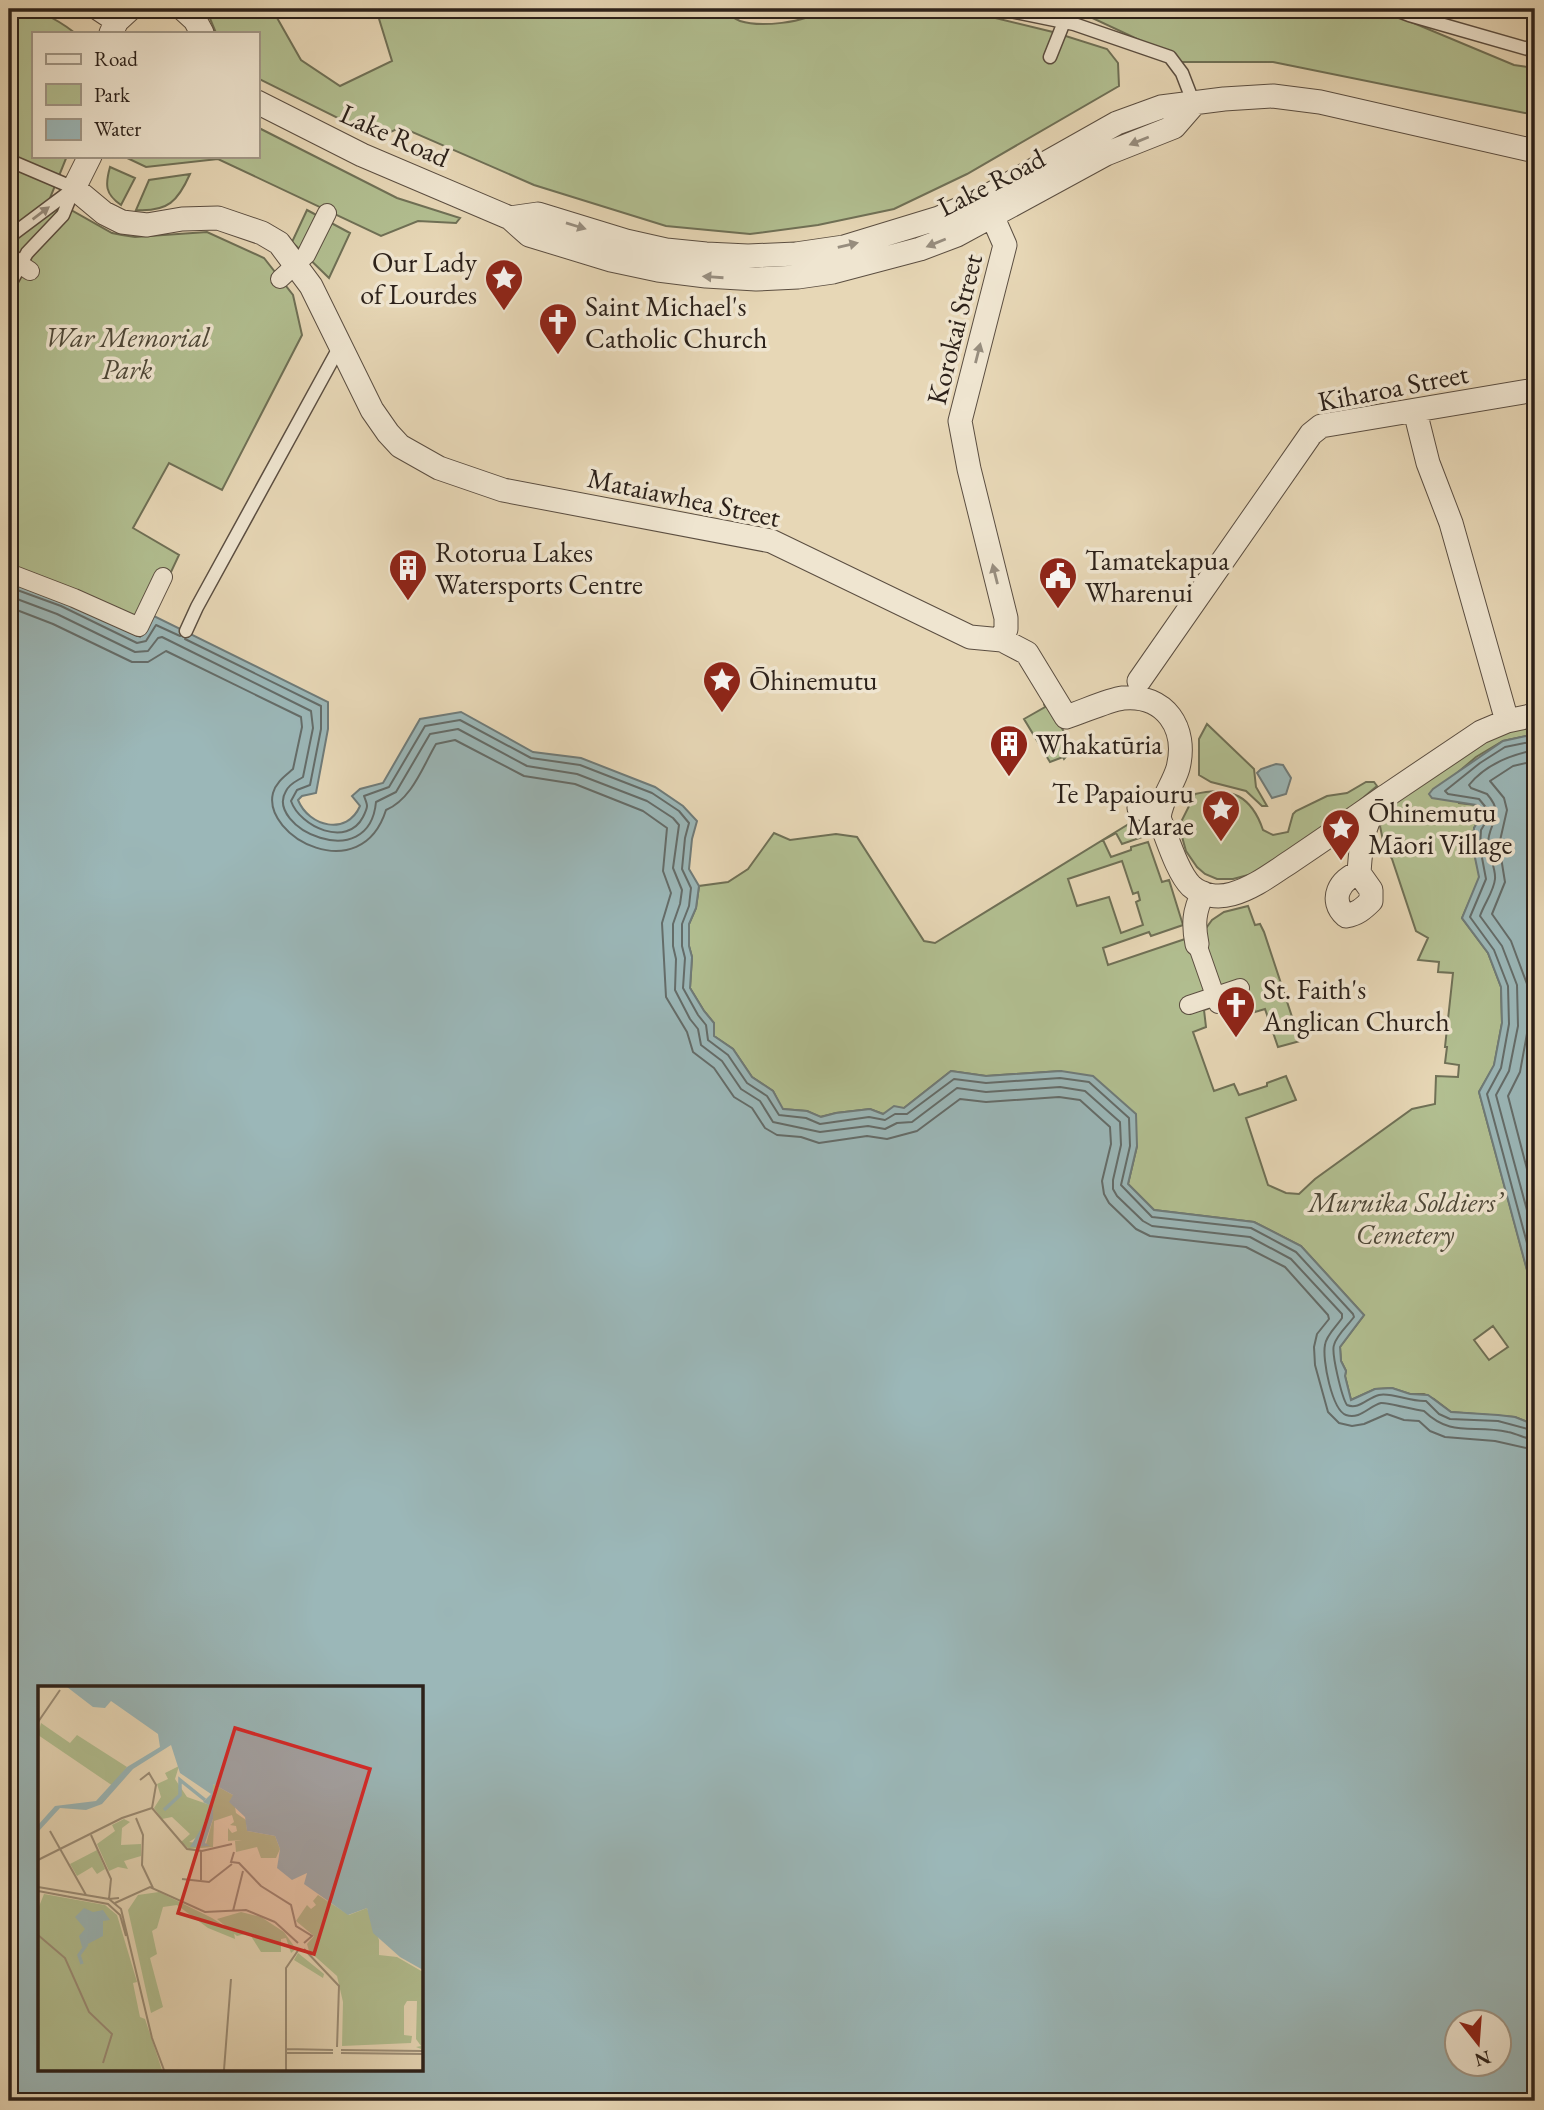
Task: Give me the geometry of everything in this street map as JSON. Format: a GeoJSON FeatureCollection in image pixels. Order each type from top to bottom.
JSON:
{"type":"FeatureCollection","features":[{"type":"Feature","properties":{"kind":"street"},"geometry":{"type":"LineString","coordinates":[[183,9],[195,20],[201,32]]}},
{"type":"Feature","properties":{"kind":"street"},"geometry":{"type":"LineString","coordinates":[[1194,104],[1224,99],[1285,97],[1320,102],[1535,151]]}},
{"type":"Feature","properties":{"kind":"street","name":"Lake Road"},"geometry":{"type":"LineString","coordinates":[[259,103],[362,155],[510,218],[529,235],[658,271],[718,277],[798,277],[873,263],[920,249],[989,207],[1106,154],[1174,127],[1194,104]]}},
{"type":"Feature","properties":{"kind":"street"},"geometry":{"type":"LineString","coordinates":[[74,188],[89,158]]}},
{"type":"Feature","properties":{"kind":"street","name":"Mataiawhea Street"},"geometry":{"type":"LineString","coordinates":[[74,188],[104,213],[122,222],[147,225],[209,217],[227,219],[279,243],[288,272],[311,286],[372,410],[388,433],[400,446],[439,468],[478,483],[546,500],[771,541],[970,637],[1002,640],[1027,653],[1066,717],[1122,698],[1153,701],[1177,727],[1180,749],[1178,769],[1167,790],[1154,801],[1139,808],[1154,811],[1183,875],[1190,885],[1203,893]]}},
{"type":"Feature","properties":{"kind":"street","name":"Lake Road"},"geometry":{"type":"LineString","coordinates":[[510,218],[538,214],[626,241],[666,250],[748,256],[796,254],[844,247],[939,218],[989,207]]}},
{"type":"Feature","properties":{"kind":"street","name":"Korokai Street"},"geometry":{"type":"LineString","coordinates":[[989,207],[1005,245],[960,421],[969,469],[1006,618],[1002,640]]}},
{"type":"Feature","properties":{"kind":"street"},"geometry":{"type":"LineString","coordinates":[[288,272],[306,255],[327,213]]}},
{"type":"Feature","properties":{"kind":"street"},"geometry":{"type":"LineString","coordinates":[[796,254],[798,277]]}},
{"type":"Feature","properties":{"kind":"street","name":"Kiharoa Street"},"geometry":{"type":"LineString","coordinates":[[1139,681],[1311,434],[1321,426],[1535,390]]}},
{"type":"Feature","properties":{"kind":"street"},"geometry":{"type":"LineString","coordinates":[[1415,411],[1428,463],[1451,523],[1507,721]]}},
{"type":"Feature","properties":{"kind":"street"},"geometry":{"type":"LineString","coordinates":[[9,573],[139,627],[163,577]]}},
{"type":"Feature","properties":{"kind":"street"},"geometry":{"type":"LineString","coordinates":[[1216,1000],[1194,927],[1195,913],[1203,893],[1215,896],[1230,895],[1250,888],[1342,828],[1465,741],[1507,721],[1535,715]]}},
{"type":"Feature","properties":{"kind":"street"},"geometry":{"type":"LineString","coordinates":[[1359,873],[1365,826],[1376,805],[1386,796]]}},
{"type":"Feature","properties":{"kind":"street"},"geometry":{"type":"LineString","coordinates":[[1189,1005],[1216,1000],[1240,988]]}},
{"type":"Feature","properties":{"kind":"lane"},"geometry":{"type":"LineString","coordinates":[[1000,9],[1064,22],[1170,57],[1182,73],[1194,104]]}},
{"type":"Feature","properties":{"kind":"lane"},"geometry":{"type":"LineString","coordinates":[[1393,9],[1535,51]]}},
{"type":"Feature","properties":{"kind":"lane"},"geometry":{"type":"LineString","coordinates":[[1050,57],[1064,22]]}},
{"type":"Feature","properties":{"kind":"lane"},"geometry":{"type":"LineString","coordinates":[[13,162],[74,188]]}},
{"type":"Feature","properties":{"kind":"lane"},"geometry":{"type":"LineString","coordinates":[[9,286],[27,253],[63,215],[74,188]]}},
{"type":"Feature","properties":{"kind":"lane"},"geometry":{"type":"LineString","coordinates":[[9,237],[74,188]]}},
{"type":"Feature","properties":{"kind":"lane"},"geometry":{"type":"LineString","coordinates":[[186,631],[340,346]]}},
{"type":"Feature","properties":{"kind":"green space","name":"War Memorial Park"},"geometry":{"type":"Polygon","coordinates":[[[9,9],[28,10],[44,15],[74,32],[32,32],[32,158],[66,158],[50,198],[112,233],[135,237],[207,232],[264,258],[293,295],[302,335],[222,490],[169,463],[133,528],[179,555],[141,636],[63,600],[9,579],[9,9]]]}},
{"type":"Feature","properties":{"kind":"green space"},"geometry":{"type":"Polygon","coordinates":[[[206,9],[272,9],[301,60],[340,86],[392,61],[376,9],[721,9],[740,21],[770,24],[805,18],[820,9],[958,9],[1053,32],[1107,49],[1118,63],[1119,86],[967,174],[894,209],[818,225],[750,234],[666,226],[534,185],[401,127],[378,138],[259,79],[259,32],[216,32],[206,9]]]}},
{"type":"Feature","properties":{"kind":"green space"},"geometry":{"type":"Polygon","coordinates":[[[1056,9],[1380,9],[1514,65],[1535,68],[1535,115],[1273,62],[1172,62],[1144,42],[1086,15],[1056,9]]]}},
{"type":"Feature","properties":{"kind":"green space"},"geometry":{"type":"Polygon","coordinates":[[[259,128],[397,198],[460,218],[456,223],[418,221],[381,236],[218,159],[146,167],[127,158],[259,158],[259,128]]]}},
{"type":"Feature","properties":{"kind":"green space"},"geometry":{"type":"Polygon","coordinates":[[[110,167],[135,178],[121,205],[109,193],[107,179],[110,167]]]}},
{"type":"Feature","properties":{"kind":"green space"},"geometry":{"type":"Polygon","coordinates":[[[190,174],[176,198],[164,207],[136,210],[149,180],[190,174]]]}},
{"type":"Feature","properties":{"kind":"green space"},"geometry":{"type":"Polygon","coordinates":[[[307,210],[350,233],[329,278],[292,242],[307,210]]]}},
{"type":"Feature","properties":{"kind":"green space"},"geometry":{"type":"Polygon","coordinates":[[[1046,702],[1072,745],[1064,759],[1063,757],[1050,762],[1024,719],[1045,707],[1046,702]]]}},
{"type":"Feature","properties":{"kind":"green space"},"geometry":{"type":"Polygon","coordinates":[[[1207,724],[1254,769],[1256,787],[1267,806],[1262,806],[1246,791],[1211,782],[1199,775],[1199,739],[1207,724]]]}},
{"type":"Feature","properties":{"kind":"green space","name":"Muruika Soldiers’ Cemetery"},"geometry":{"type":"Polygon","coordinates":[[[1535,725],[1535,734],[1503,741],[1476,757],[1456,774],[1459,803],[1476,805],[1481,811],[1474,828],[1473,848],[1480,877],[1462,918],[1488,953],[1501,987],[1502,1023],[1494,1066],[1479,1092],[1535,1299],[1535,1425],[1515,1417],[1451,1412],[1424,1394],[1410,1394],[1392,1388],[1375,1389],[1351,1400],[1340,1347],[1364,1315],[1301,1246],[1254,1222],[1154,1210],[1128,1184],[1137,1146],[1061,1071],[986,1076],[951,1071],[904,1108],[883,1114],[870,1109],[820,1117],[807,1111],[782,1109],[773,1091],[752,1077],[733,1049],[714,1036],[714,1023],[690,988],[692,957],[689,924],[696,908],[699,886],[728,882],[748,869],[774,833],[790,840],[836,834],[857,837],[924,941],[935,943],[1132,822],[1145,836],[1122,844],[1116,833],[1103,840],[1111,857],[1148,842],[1162,882],[1169,880],[1183,925],[1151,936],[1149,932],[1103,948],[1108,965],[1188,938],[1204,931],[1212,920],[1224,912],[1248,906],[1255,925],[1260,924],[1264,932],[1300,1041],[1278,1047],[1265,1009],[1255,1012],[1252,1002],[1242,1004],[1239,998],[1204,1010],[1206,1027],[1193,1032],[1214,1091],[1234,1084],[1239,1095],[1267,1086],[1267,1083],[1286,1076],[1296,1100],[1246,1118],[1268,1185],[1286,1193],[1299,1194],[1315,1179],[1412,1109],[1435,1104],[1436,1076],[1458,1077],[1459,1065],[1445,1063],[1453,973],[1438,972],[1439,962],[1418,960],[1428,938],[1416,931],[1392,859],[1384,846],[1380,826],[1392,803],[1496,733],[1535,725]],[[1122,861],[1068,879],[1077,906],[1109,897],[1121,933],[1143,925],[1136,902],[1140,900],[1138,892],[1133,894],[1122,861]],[[1493,1326],[1474,1340],[1489,1360],[1508,1347],[1493,1326]]]}},
{"type":"Feature","properties":{"kind":"green space"},"geometry":{"type":"Polygon","coordinates":[[[1366,782],[1374,782],[1377,786],[1338,819],[1252,874],[1233,879],[1217,879],[1197,867],[1186,851],[1179,826],[1195,794],[1219,791],[1238,796],[1253,809],[1263,830],[1273,835],[1288,832],[1296,811],[1327,796],[1347,793],[1366,782]]]}},
{"type":"Feature","properties":{"kind":"water"},"geometry":{"type":"Polygon","coordinates":[[[9,579],[63,599],[140,637],[152,615],[328,702],[328,729],[316,793],[302,796],[298,800],[310,817],[319,822],[338,824],[346,822],[354,815],[360,806],[352,796],[360,789],[383,783],[420,719],[461,712],[533,752],[581,758],[655,787],[683,806],[697,821],[689,869],[699,886],[696,908],[689,924],[692,957],[690,988],[714,1023],[714,1036],[733,1049],[752,1077],[773,1091],[783,1109],[807,1111],[821,1117],[870,1109],[883,1114],[894,1106],[904,1108],[951,1071],[986,1076],[1061,1071],[1093,1076],[1136,1114],[1137,1146],[1128,1184],[1154,1210],[1254,1222],[1301,1246],[1364,1315],[1340,1347],[1351,1400],[1375,1389],[1392,1388],[1410,1394],[1428,1395],[1451,1412],[1515,1417],[1535,1425],[1535,2101],[9,2101],[9,579]]]}},
{"type":"Feature","properties":{"kind":"water"},"geometry":{"type":"Polygon","coordinates":[[[1535,734],[1535,1300],[1479,1092],[1494,1065],[1502,1023],[1501,987],[1488,953],[1462,918],[1479,877],[1473,848],[1474,828],[1481,811],[1476,805],[1432,798],[1429,794],[1503,741],[1535,734]]]}},
{"type":"Feature","properties":{"kind":"water"},"geometry":{"type":"Polygon","coordinates":[[[1276,764],[1283,765],[1291,778],[1286,794],[1272,798],[1257,773],[1276,764]]]}},
{"type":"Feature","properties":{"kind":"place","name":"Our Lady of Lourdes"},"geometry":{"type":"Point","coordinates":[504,312]}},
{"type":"Feature","properties":{"kind":"place","name":"Saint Michael's Catholic Church"},"geometry":{"type":"Point","coordinates":[558,356]}},
{"type":"Feature","properties":{"kind":"place","name":"Rotorua Lakes Watersports Centre"},"geometry":{"type":"Point","coordinates":[408,602]}},
{"type":"Feature","properties":{"kind":"place","name":"Tamatekapua Wharenui"},"geometry":{"type":"Point","coordinates":[1058,610]}},
{"type":"Feature","properties":{"kind":"place","name":"Ōhinemutu"},"geometry":{"type":"Point","coordinates":[722,714]}},
{"type":"Feature","properties":{"kind":"place","name":"Whakatūria"},"geometry":{"type":"Point","coordinates":[1009,778]}},
{"type":"Feature","properties":{"kind":"place","name":"Te Papaiouru Marae"},"geometry":{"type":"Point","coordinates":[1221,843]}},
{"type":"Feature","properties":{"kind":"place","name":"Ōhinemutu Māori Village"},"geometry":{"type":"Point","coordinates":[1341,862]}},
{"type":"Feature","properties":{"kind":"place","name":"St. Faith's Anglican Church"},"geometry":{"type":"Point","coordinates":[1236,1039]}}]}
